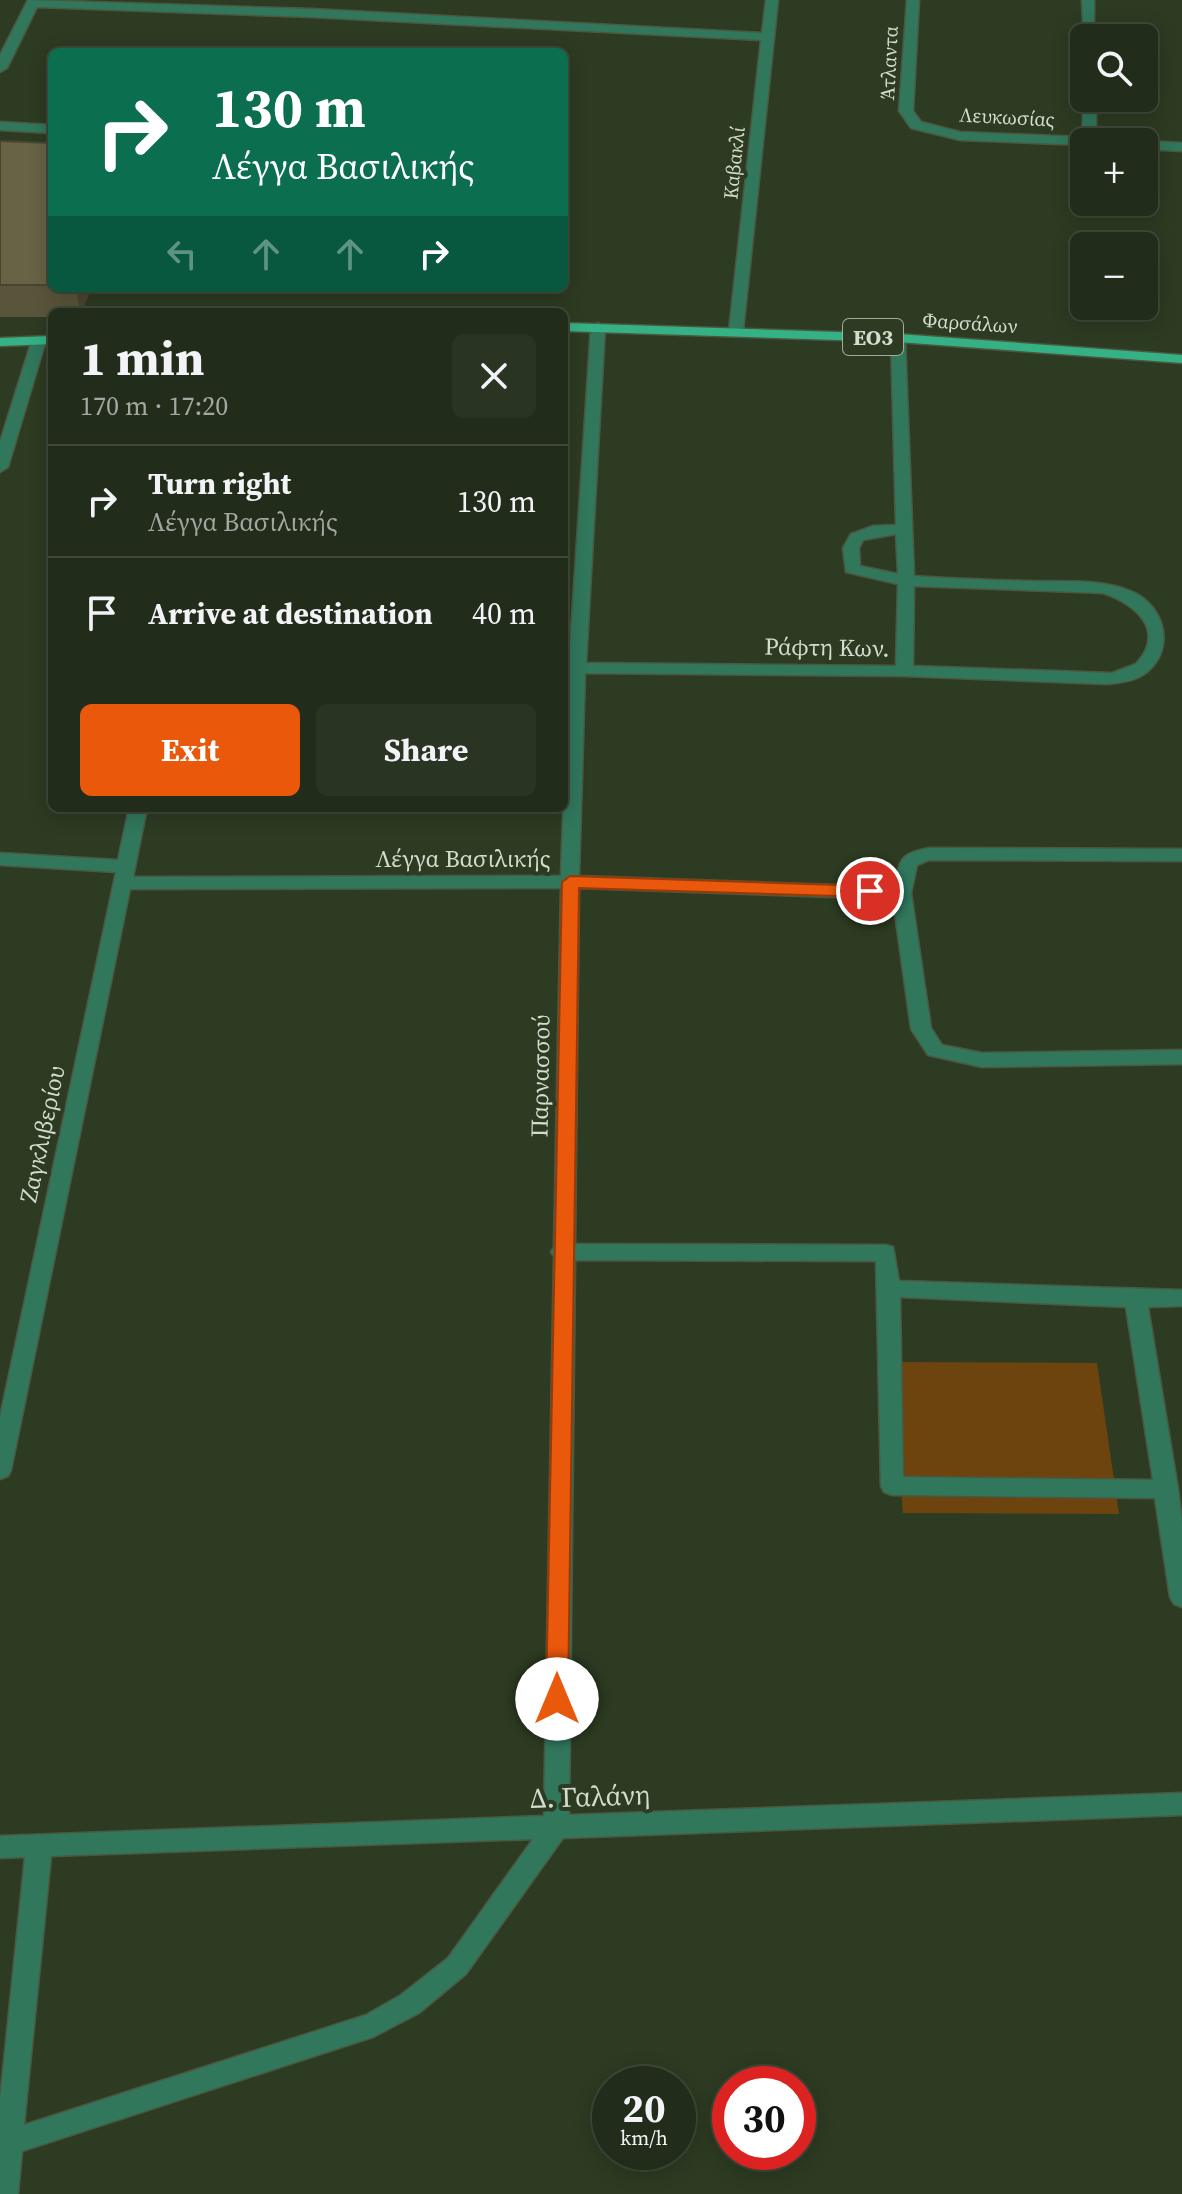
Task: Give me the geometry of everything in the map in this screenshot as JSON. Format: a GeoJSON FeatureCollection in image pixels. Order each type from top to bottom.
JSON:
{"type":"FeatureCollection","features":[{"type":"Feature","properties":{"kind":"main road","name":"Φαρσάλων"},"geometry":{"type":"LineString","coordinates":[[568,327],[898,338],[1182,359]]}},
{"type":"Feature","properties":{"kind":"main road"},"geometry":{"type":"LineString","coordinates":[[0,342],[45,340]]}},
{"type":"Feature","properties":{"kind":"street","name":"Καβακλί"},"geometry":{"type":"LineString","coordinates":[[736,331],[772,0]]}},
{"type":"Feature","properties":{"kind":"street","name":"Άτλαντα"},"geometry":{"type":"LineString","coordinates":[[913,0],[906,111],[916,125]]}},
{"type":"Feature","properties":{"kind":"street"},"geometry":{"type":"LineString","coordinates":[[1088,0],[1088,24]]}},
{"type":"Feature","properties":{"kind":"street"},"geometry":{"type":"LineString","coordinates":[[0,68],[33,2],[768,37]]}},
{"type":"Feature","properties":{"kind":"street","name":"Λευκωσίας"},"geometry":{"type":"LineString","coordinates":[[916,125],[960,136],[1070,141]]}},
{"type":"Feature","properties":{"kind":"street"},"geometry":{"type":"LineString","coordinates":[[0,126],[48,129]]}},
{"type":"Feature","properties":{"kind":"street"},"geometry":{"type":"LineString","coordinates":[[1158,146],[1182,147]]}},
{"type":"Feature","properties":{"kind":"street","name":"Παρνασσού"},"geometry":{"type":"LineString","coordinates":[[556,1827],[571,668],[598,327]]}},
{"type":"Feature","properties":{"kind":"street"},"geometry":{"type":"LineString","coordinates":[[898,338],[906,580],[904,671]]}},
{"type":"Feature","properties":{"kind":"street"},"geometry":{"type":"LineString","coordinates":[[0,467],[45,340]]}},
{"type":"Feature","properties":{"kind":"street","name":"Ράφτη Κων."},"geometry":{"type":"LineString","coordinates":[[571,668],[904,671],[1090,679],[1119,678],[1138,672],[1152,656],[1158,638],[1147,609],[1127,596],[1105,588],[906,580],[858,573],[850,563],[853,542],[857,537],[873,531],[904,529]]}},
{"type":"Feature","properties":{"kind":"street","name":"Ζαγκλιβερίου"},"geometry":{"type":"LineString","coordinates":[[0,1470],[137,812]]}},
{"type":"Feature","properties":{"kind":"street"},"geometry":{"type":"LineString","coordinates":[[1182,855],[950,853],[914,857],[905,870],[902,893],[921,1029],[935,1050],[982,1060],[1182,1057]]}},
{"type":"Feature","properties":{"kind":"street","name":"Λέγγα Βασιλικής"},"geometry":{"type":"LineString","coordinates":[[0,859],[122,875],[570,882],[902,893]]}},
{"type":"Feature","properties":{"kind":"street"},"geometry":{"type":"LineString","coordinates":[[562,1252],[886,1253],[892,1486],[1167,1489]]}},
{"type":"Feature","properties":{"kind":"street"},"geometry":{"type":"LineString","coordinates":[[889,1289],[1136,1299],[1182,1298]]}},
{"type":"Feature","properties":{"kind":"street"},"geometry":{"type":"LineString","coordinates":[[1136,1299],[1182,1597]]}},
{"type":"Feature","properties":{"kind":"street","name":"Δ. Γαλάνη"},"geometry":{"type":"LineString","coordinates":[[0,1847],[1182,1804]]}},
{"type":"Feature","properties":{"kind":"street"},"geometry":{"type":"LineString","coordinates":[[8,2143],[373,2025],[410,2004],[457,1966],[556,1827]]}},
{"type":"Feature","properties":{"kind":"street"},"geometry":{"type":"LineString","coordinates":[[4,2194],[39,1846]]}},
{"type":"Feature","properties":{"kind":"shaded area"},"geometry":{"type":"Polygon","coordinates":[[[891,1362],[1097,1363],[1119,1514],[903,1513],[891,1362]]]}},
{"type":"Feature","properties":{"kind":"building"},"geometry":{"type":"Polygon","coordinates":[[[0,141],[48,143],[48,285],[0,285],[0,141]]]}},
{"type":"Feature","properties":{"kind":"route"},"geometry":{"type":"LineString","coordinates":[[557,1699],[570,882],[870,891]]}}]}
